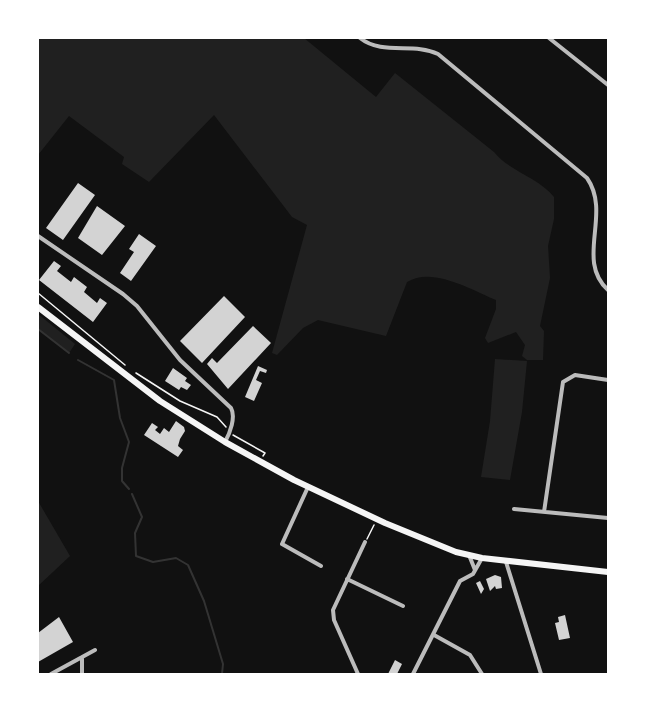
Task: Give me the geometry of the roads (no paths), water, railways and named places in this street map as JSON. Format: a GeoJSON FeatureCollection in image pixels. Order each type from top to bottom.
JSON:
{"type":"FeatureCollection","features":[{"type":"Feature","properties":{"kind":"highway"},"geometry":{"type":"LineString","coordinates":[[38,307],[160,401],[225,442],[308,487],[385,523],[482,558],[608,572]]}},
{"type":"Feature","properties":{"kind":"street"},"geometry":{"type":"LineString","coordinates":[[360,38],[372,46],[429,50],[438,54],[587,178],[598,202],[594,263],[597,276],[609,290]]}},
{"type":"Feature","properties":{"kind":"street"},"geometry":{"type":"LineString","coordinates":[[549,38],[609,86]]}},
{"type":"Feature","properties":{"kind":"street"},"geometry":{"type":"LineString","coordinates":[[38,236],[137,306],[180,360],[231,408],[234,412],[231,432],[225,442]]}},
{"type":"Feature","properties":{"kind":"street"},"geometry":{"type":"LineString","coordinates":[[544,512],[562,382],[575,375],[609,380]]}},
{"type":"Feature","properties":{"kind":"street"},"geometry":{"type":"LineString","coordinates":[[308,487],[282,544],[321,566]]}},
{"type":"Feature","properties":{"kind":"street"},"geometry":{"type":"LineString","coordinates":[[514,509],[609,518]]}},
{"type":"Feature","properties":{"kind":"street"},"geometry":{"type":"LineString","coordinates":[[358,675],[333,616],[347,579],[365,542]]}},
{"type":"Feature","properties":{"kind":"street"},"geometry":{"type":"LineString","coordinates":[[469,555],[475,570]]}},
{"type":"Feature","properties":{"kind":"street"},"geometry":{"type":"LineString","coordinates":[[413,675],[460,581],[475,570],[482,558]]}},
{"type":"Feature","properties":{"kind":"street"},"geometry":{"type":"LineString","coordinates":[[506,562],[541,675]]}},
{"type":"Feature","properties":{"kind":"street"},"geometry":{"type":"LineString","coordinates":[[347,579],[403,606]]}},
{"type":"Feature","properties":{"kind":"street"},"geometry":{"type":"LineString","coordinates":[[434,635],[470,655],[482,675]]}},
{"type":"Feature","properties":{"kind":"street"},"geometry":{"type":"LineString","coordinates":[[51,675],[95,650]]}},
{"type":"Feature","properties":{"kind":"street"},"geometry":{"type":"LineString","coordinates":[[81,657],[82,675]]}},
{"type":"Feature","properties":{"kind":"waterway"},"geometry":{"type":"LineString","coordinates":[[38,329],[69,353]]}},
{"type":"Feature","properties":{"kind":"waterway"},"geometry":{"type":"LineString","coordinates":[[78,360],[114,380],[120,418],[129,442],[122,468],[122,481],[129,489]]}},
{"type":"Feature","properties":{"kind":"waterway"},"geometry":{"type":"LineString","coordinates":[[132,494],[142,517],[135,533],[136,556],[153,562],[176,558],[188,565],[204,601],[223,664],[222,674]]}}]}
